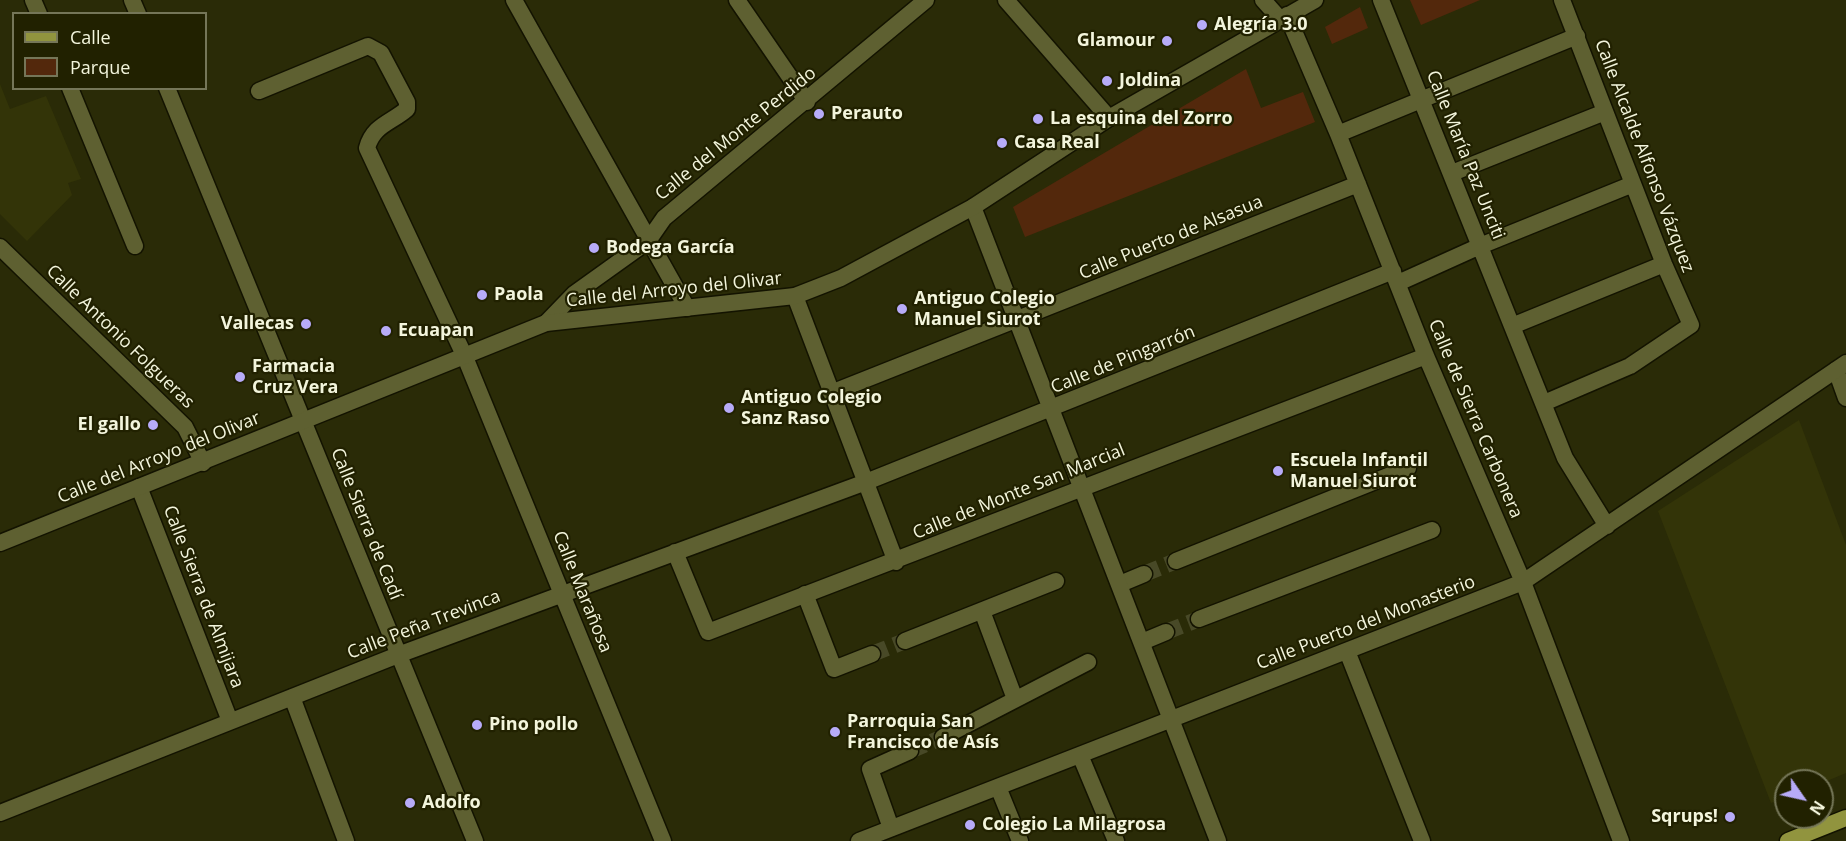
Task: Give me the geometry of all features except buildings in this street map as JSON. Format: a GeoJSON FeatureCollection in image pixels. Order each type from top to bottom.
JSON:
{"type":"FeatureCollection","features":[{"type":"Feature","properties":{"kind":"main road"},"geometry":{"type":"LineString","coordinates":[[1788,841],[1846,818]]}},
{"type":"Feature","properties":{"kind":"street"},"geometry":{"type":"LineString","coordinates":[[514,0],[687,308]]}},
{"type":"Feature","properties":{"kind":"street"},"geometry":{"type":"LineString","coordinates":[[737,0],[807,102]]}},
{"type":"Feature","properties":{"kind":"street","name":"Calle del Monte Perdido"},"geometry":{"type":"LineString","coordinates":[[546,323],[574,294],[648,241],[664,218],[807,102],[926,0]]}},
{"type":"Feature","properties":{"kind":"street"},"geometry":{"type":"LineString","coordinates":[[1006,0],[1109,118]]}},
{"type":"Feature","properties":{"kind":"street","name":"Calle de Sierra Carbonera"},"geometry":{"type":"LineString","coordinates":[[1263,0],[1284,17],[1338,134],[1426,356],[1523,582],[1621,841]]}},
{"type":"Feature","properties":{"kind":"street","name":"Calle del Arroyo del Olivar"},"geometry":{"type":"LineString","coordinates":[[0,543],[546,323],[795,297],[841,278],[973,207],[1109,118],[1315,0]]}},
{"type":"Feature","properties":{"kind":"street","name":"Calle María Paz Unciti"},"geometry":{"type":"LineString","coordinates":[[1381,0],[1565,458],[1607,526]]}},
{"type":"Feature","properties":{"kind":"street","name":"Calle Alcalde Alfonso Vázquez"},"geometry":{"type":"LineString","coordinates":[[1544,403],[1630,366],[1691,325],[1664,264],[1562,0]]}},
{"type":"Feature","properties":{"kind":"street"},"geometry":{"type":"LineString","coordinates":[[1338,134],[1577,36]]}},
{"type":"Feature","properties":{"kind":"street","name":"Calle Marañosa"},"geometry":{"type":"LineString","coordinates":[[259,91],[368,46],[381,53],[407,102],[407,109],[398,117],[376,128],[368,148],[465,357],[663,841]]}},
{"type":"Feature","properties":{"kind":"street"},"geometry":{"type":"LineString","coordinates":[[71,90],[135,246]]}},
{"type":"Feature","properties":{"kind":"street","name":"Calle Sierra de Cadí"},"geometry":{"type":"LineString","coordinates":[[168,90],[475,841]]}},
{"type":"Feature","properties":{"kind":"street"},"geometry":{"type":"LineString","coordinates":[[1452,173],[1605,112]]}},
{"type":"Feature","properties":{"kind":"street","name":"Calle Puerto de Alsasua"},"geometry":{"type":"LineString","coordinates":[[831,393],[1358,184]]}},
{"type":"Feature","properties":{"kind":"street","name":"Calle de Pingarrón"},"geometry":{"type":"LineString","coordinates":[[866,482],[1480,246],[1633,184]]}},
{"type":"Feature","properties":{"kind":"street"},"geometry":{"type":"LineString","coordinates":[[973,207],[1019,320],[1218,841]]}},
{"type":"Feature","properties":{"kind":"street","name":"Calle Antonio Folgueras"},"geometry":{"type":"LineString","coordinates":[[0,248],[185,428],[203,463]]}},
{"type":"Feature","properties":{"kind":"street"},"geometry":{"type":"LineString","coordinates":[[1512,326],[1664,264]]}},
{"type":"Feature","properties":{"kind":"street"},"geometry":{"type":"LineString","coordinates":[[795,297],[896,561]]}},
{"type":"Feature","properties":{"kind":"street","name":"Calle de Monte San Marcial"},"geometry":{"type":"LineString","coordinates":[[675,552],[708,632],[1426,356]]}},
{"type":"Feature","properties":{"kind":"street"},"geometry":{"type":"LineString","coordinates":[[1841,367],[1846,398]]}},
{"type":"Feature","properties":{"kind":"street","name":"Calle Puerto del Monasterio"},"geometry":{"type":"LineString","coordinates":[[858,841],[1523,582],[1841,367]]}},
{"type":"Feature","properties":{"kind":"street"},"geometry":{"type":"LineString","coordinates":[[1176,561],[1408,468]]}},
{"type":"Feature","properties":{"kind":"street","name":"Calle Peña Trevinca"},"geometry":{"type":"LineString","coordinates":[[0,813],[398,655],[866,482]]}},
{"type":"Feature","properties":{"kind":"street","name":"Calle Sierra de Almijara"},"geometry":{"type":"LineString","coordinates":[[139,487],[230,721]]}},
{"type":"Feature","properties":{"kind":"street"},"geometry":{"type":"LineString","coordinates":[[1199,619],[1432,530]]}},
{"type":"Feature","properties":{"kind":"street"},"geometry":{"type":"LineString","coordinates":[[1120,584],[1144,574]]}},
{"type":"Feature","properties":{"kind":"street"},"geometry":{"type":"LineString","coordinates":[[905,641],[1056,581]]}},
{"type":"Feature","properties":{"kind":"street"},"geometry":{"type":"LineString","coordinates":[[805,594],[834,669],[872,654]]}},
{"type":"Feature","properties":{"kind":"street"},"geometry":{"type":"LineString","coordinates":[[982,611],[1015,699]]}},
{"type":"Feature","properties":{"kind":"street"},"geometry":{"type":"LineString","coordinates":[[1142,642],[1166,632]]}},
{"type":"Feature","properties":{"kind":"street"},"geometry":{"type":"LineString","coordinates":[[1347,651],[1422,841]]}},
{"type":"Feature","properties":{"kind":"street"},"geometry":{"type":"LineString","coordinates":[[943,736],[1088,662]]}},
{"type":"Feature","properties":{"kind":"street"},"geometry":{"type":"LineString","coordinates":[[292,697],[346,841]]}},
{"type":"Feature","properties":{"kind":"street"},"geometry":{"type":"LineString","coordinates":[[891,828],[870,769],[910,751]]}},
{"type":"Feature","properties":{"kind":"street"},"geometry":{"type":"LineString","coordinates":[[1080,755],[1116,841]]}},
{"type":"Feature","properties":{"kind":"street"},"geometry":{"type":"LineString","coordinates":[[998,787],[1020,841]]}},
{"type":"Feature","properties":{"kind":"shaded area"},"geometry":{"type":"Polygon","coordinates":[[[0,84],[10,109],[46,96],[81,179],[68,183],[72,195],[27,241],[0,214],[0,84]]]}},
{"type":"Feature","properties":{"kind":"shaded area"},"geometry":{"type":"Polygon","coordinates":[[[1799,420],[1846,545],[1846,773],[1834,778],[1834,769],[1774,769],[1774,802],[1771,803],[1658,511],[1799,420]]]}},
{"type":"Feature","properties":{"kind":"green space"},"geometry":{"type":"Polygon","coordinates":[[[1410,0],[1480,0],[1421,25],[1410,0]]]}},
{"type":"Feature","properties":{"kind":"green space"},"geometry":{"type":"Polygon","coordinates":[[[1360,7],[1368,28],[1332,44],[1325,27],[1360,7]]]}},
{"type":"Feature","properties":{"kind":"green space"},"geometry":{"type":"Polygon","coordinates":[[[1246,69],[1261,108],[1303,92],[1315,122],[1025,237],[1013,207],[1246,69]]]}},
{"type":"Feature","properties":{"kind":"tunnel"},"geometry":{"type":"LineString","coordinates":[[1144,574],[1176,561]]}},
{"type":"Feature","properties":{"kind":"tunnel"},"geometry":{"type":"LineString","coordinates":[[1166,632],[1199,619]]}},
{"type":"Feature","properties":{"kind":"tunnel"},"geometry":{"type":"LineString","coordinates":[[872,654],[905,641]]}},
{"type":"Feature","properties":{"kind":"tunnel"},"geometry":{"type":"LineString","coordinates":[[910,751],[943,737]]}},
{"type":"Feature","properties":{"kind":"place","name":"Alegría 3.0"},"geometry":{"type":"Point","coordinates":[1202,25]}},
{"type":"Feature","properties":{"kind":"place","name":"Glamour"},"geometry":{"type":"Point","coordinates":[1167,41]}},
{"type":"Feature","properties":{"kind":"place","name":"Joldina"},"geometry":{"type":"Point","coordinates":[1107,81]}},
{"type":"Feature","properties":{"kind":"place","name":"Perauto"},"geometry":{"type":"Point","coordinates":[819,114]}},
{"type":"Feature","properties":{"kind":"place","name":"La esquina del Zorro"},"geometry":{"type":"Point","coordinates":[1038,119]}},
{"type":"Feature","properties":{"kind":"place","name":"Casa Real"},"geometry":{"type":"Point","coordinates":[1002,143]}},
{"type":"Feature","properties":{"kind":"place","name":"Bodega García"},"geometry":{"type":"Point","coordinates":[594,248]}},
{"type":"Feature","properties":{"kind":"place","name":"Paola"},"geometry":{"type":"Point","coordinates":[482,295]}},
{"type":"Feature","properties":{"kind":"place","name":"Antiguo Colegio Manuel Siurot"},"geometry":{"type":"Point","coordinates":[902,309]}},
{"type":"Feature","properties":{"kind":"place","name":"Vallecas"},"geometry":{"type":"Point","coordinates":[306,324]}},
{"type":"Feature","properties":{"kind":"place","name":"Ecuapan"},"geometry":{"type":"Point","coordinates":[386,331]}},
{"type":"Feature","properties":{"kind":"place","name":"Farmacia Cruz Vera"},"geometry":{"type":"Point","coordinates":[240,377]}},
{"type":"Feature","properties":{"kind":"place","name":"Antiguo Colegio Sanz Raso"},"geometry":{"type":"Point","coordinates":[729,408]}},
{"type":"Feature","properties":{"kind":"place","name":"El gallo"},"geometry":{"type":"Point","coordinates":[153,425]}},
{"type":"Feature","properties":{"kind":"place","name":"Escuela Infantil Manuel Siurot"},"geometry":{"type":"Point","coordinates":[1278,471]}},
{"type":"Feature","properties":{"kind":"place","name":"Pino pollo"},"geometry":{"type":"Point","coordinates":[477,725]}},
{"type":"Feature","properties":{"kind":"place","name":"Parroquia San Francisco de Asís"},"geometry":{"type":"Point","coordinates":[835,732]}},
{"type":"Feature","properties":{"kind":"place","name":"Adolfo"},"geometry":{"type":"Point","coordinates":[410,803]}},
{"type":"Feature","properties":{"kind":"place","name":"Sqrups!"},"geometry":{"type":"Point","coordinates":[1730,817]}},
{"type":"Feature","properties":{"kind":"place","name":"Colegio La Milagrosa"},"geometry":{"type":"Point","coordinates":[970,825]}}]}
